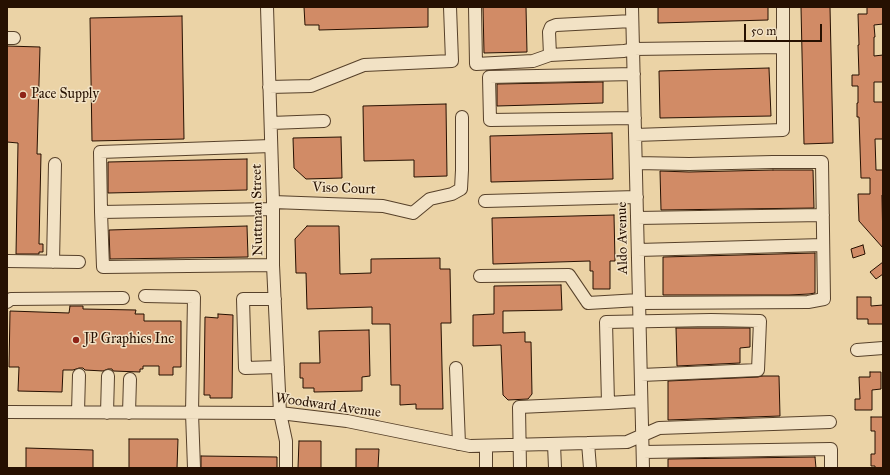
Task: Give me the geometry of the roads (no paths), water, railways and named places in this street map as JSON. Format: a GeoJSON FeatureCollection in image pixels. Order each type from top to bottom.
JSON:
{"type":"FeatureCollection","features":[{"type":"Feature","properties":{"kind":"street","name":"Nuttman Street"},"geometry":{"type":"LineString","coordinates":[[267,7],[275,299],[280,413],[286,441],[286,468]]}},
{"type":"Feature","properties":{"kind":"street"},"geometry":{"type":"LineString","coordinates":[[270,87],[311,86],[364,65],[452,61],[450,7]]}},
{"type":"Feature","properties":{"kind":"street"},"geometry":{"type":"LineString","coordinates":[[474,7],[476,64],[534,61],[550,55],[624,51],[633,49],[783,47]]}},
{"type":"Feature","properties":{"kind":"street","name":"Aldo Avenue"},"geometry":{"type":"LineString","coordinates":[[632,7],[643,468]]}},
{"type":"Feature","properties":{"kind":"street"},"geometry":{"type":"LineString","coordinates":[[635,136],[783,130],[783,7]]}},
{"type":"Feature","properties":{"kind":"street"},"geometry":{"type":"LineString","coordinates":[[550,55],[549,32],[551,27],[556,25],[632,21]]}},
{"type":"Feature","properties":{"kind":"street"},"geometry":{"type":"LineString","coordinates":[[634,74],[489,77],[490,120],[635,118]]}},
{"type":"Feature","properties":{"kind":"street","name":"Viso Court"},"geometry":{"type":"LineString","coordinates":[[101,212],[273,205],[383,206],[413,213],[430,199],[452,194],[461,189],[462,117]]}},
{"type":"Feature","properties":{"kind":"street"},"geometry":{"type":"LineString","coordinates":[[271,122],[324,121]]}},
{"type":"Feature","properties":{"kind":"street"},"geometry":{"type":"LineString","coordinates":[[271,146],[100,152],[101,212],[103,267],[274,265]]}},
{"type":"Feature","properties":{"kind":"street"},"geometry":{"type":"LineString","coordinates":[[480,276],[569,275],[588,302],[808,302],[824,299],[822,162],[689,164],[636,163]]}},
{"type":"Feature","properties":{"kind":"street"},"geometry":{"type":"LineString","coordinates":[[53,262],[55,164]]}},
{"type":"Feature","properties":{"kind":"street"},"geometry":{"type":"LineString","coordinates":[[485,201],[637,197]]}},
{"type":"Feature","properties":{"kind":"street"},"geometry":{"type":"LineString","coordinates":[[637,218],[823,215]]}},
{"type":"Feature","properties":{"kind":"street"},"geometry":{"type":"LineString","coordinates":[[638,250],[823,245]]}},
{"type":"Feature","properties":{"kind":"street"},"geometry":{"type":"LineString","coordinates":[[7,261],[79,262]]}},
{"type":"Feature","properties":{"kind":"street"},"geometry":{"type":"LineString","coordinates":[[145,296],[194,297],[192,413],[194,468]]}},
{"type":"Feature","properties":{"kind":"street"},"geometry":{"type":"LineString","coordinates":[[7,302],[12,299],[123,298]]}},
{"type":"Feature","properties":{"kind":"street"},"geometry":{"type":"LineString","coordinates":[[275,299],[243,299],[245,368],[278,367]]}},
{"type":"Feature","properties":{"kind":"street"},"geometry":{"type":"LineString","coordinates":[[608,403],[606,322],[711,320],[760,321],[758,370],[641,375]]}},
{"type":"Feature","properties":{"kind":"street"},"geometry":{"type":"LineString","coordinates":[[857,350],[883,348]]}},
{"type":"Feature","properties":{"kind":"street"},"geometry":{"type":"LineString","coordinates":[[456,368],[459,444]]}},
{"type":"Feature","properties":{"kind":"street"},"geometry":{"type":"LineString","coordinates":[[78,412],[79,375]]}},
{"type":"Feature","properties":{"kind":"street"},"geometry":{"type":"LineString","coordinates":[[107,413],[108,376]]}},
{"type":"Feature","properties":{"kind":"street"},"geometry":{"type":"LineString","coordinates":[[129,412],[130,378]]}},
{"type":"Feature","properties":{"kind":"street"},"geometry":{"type":"LineString","coordinates":[[520,468],[519,407],[642,401]]}},
{"type":"Feature","properties":{"kind":"street","name":"Woodward Avenue"},"geometry":{"type":"LineString","coordinates":[[7,412],[280,413],[347,421],[470,446],[627,442],[642,434],[659,428],[830,422]]}},
{"type":"Feature","properties":{"kind":"street"},"geometry":{"type":"LineString","coordinates":[[588,443],[590,468]]}},
{"type":"Feature","properties":{"kind":"street"},"geometry":{"type":"LineString","coordinates":[[554,444],[555,468]]}},
{"type":"Feature","properties":{"kind":"street"},"geometry":{"type":"LineString","coordinates":[[486,446],[486,468]]}},
{"type":"Feature","properties":{"kind":"street"},"geometry":{"type":"LineString","coordinates":[[643,452],[831,449],[831,468]]}},
{"type":"Feature","properties":{"kind":"place","name":"Pace Supply"},"geometry":{"type":"Point","coordinates":[23,95]}},
{"type":"Feature","properties":{"kind":"place","name":"JP Graphics Inc"},"geometry":{"type":"Point","coordinates":[76,340]}}]}
